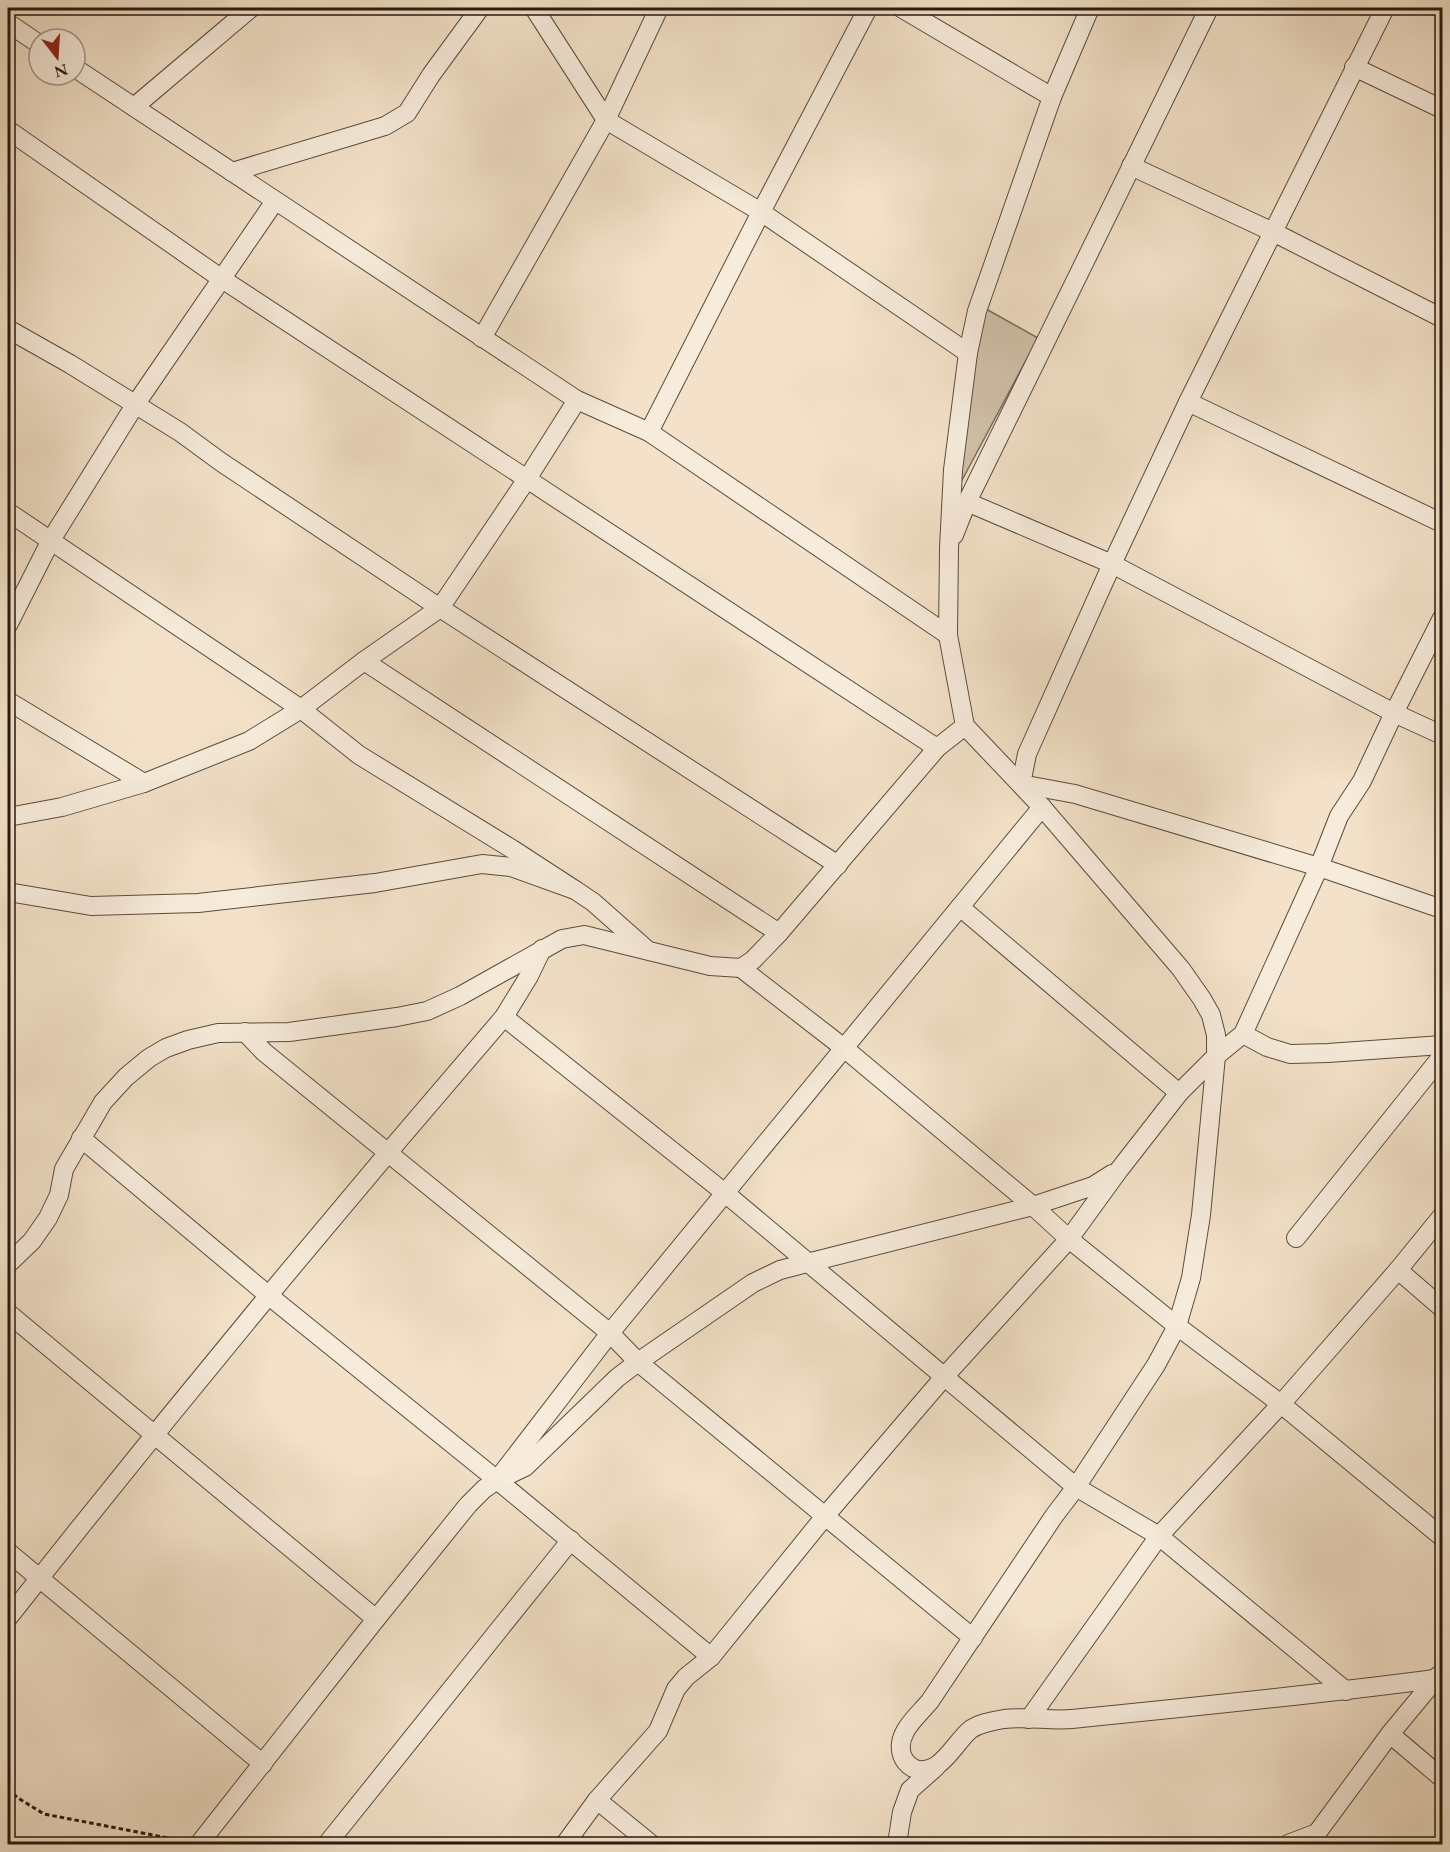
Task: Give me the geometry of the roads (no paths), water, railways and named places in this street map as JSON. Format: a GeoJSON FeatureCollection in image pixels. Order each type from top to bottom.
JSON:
{"type":"FeatureCollection","features":[{"type":"Feature","properties":{"kind":"street"},"geometry":{"type":"LineString","coordinates":[[134,107],[251,8]]}},
{"type":"Feature","properties":{"kind":"street"},"geometry":{"type":"LineString","coordinates":[[232,172],[385,126],[407,113],[431,75],[480,8]]}},
{"type":"Feature","properties":{"kind":"street"},"geometry":{"type":"LineString","coordinates":[[534,8],[606,120],[761,212],[968,353]]}},
{"type":"Feature","properties":{"kind":"street"},"geometry":{"type":"LineString","coordinates":[[482,338],[606,120],[659,8]]}},
{"type":"Feature","properties":{"kind":"street"},"geometry":{"type":"LineString","coordinates":[[649,432],[868,8]]}},
{"type":"Feature","properties":{"kind":"street"},"geometry":{"type":"LineString","coordinates":[[901,8],[1052,97]]}},
{"type":"Feature","properties":{"kind":"street"},"geometry":{"type":"LineString","coordinates":[[940,1764],[917,1770],[908,1765],[903,1758],[900,1746],[903,1735],[930,1701],[1054,1516],[1077,1487],[1156,1365],[1177,1326],[1191,1278],[1201,1215],[1216,1056],[1216,1035],[1211,1015],[1181,969],[1042,807],[965,726],[948,635],[953,470],[968,353],[977,311],[1052,97],[1090,8]]}},
{"type":"Feature","properties":{"kind":"street"},"geometry":{"type":"LineString","coordinates":[[949,548],[967,502],[1209,8]]}},
{"type":"Feature","properties":{"kind":"street"},"geometry":{"type":"LineString","coordinates":[[1021,784],[1027,754],[1112,564],[1188,402],[1385,8]]}},
{"type":"Feature","properties":{"kind":"street"},"geometry":{"type":"LineString","coordinates":[[8,23],[27,36]]}},
{"type":"Feature","properties":{"kind":"street"},"geometry":{"type":"LineString","coordinates":[[1354,67],[1443,109]]}},
{"type":"Feature","properties":{"kind":"street"},"geometry":{"type":"LineString","coordinates":[[87,76],[577,400],[649,432],[948,635]]}},
{"type":"Feature","properties":{"kind":"street"},"geometry":{"type":"LineString","coordinates":[[12,133],[222,279],[938,748]]}},
{"type":"Feature","properties":{"kind":"street"},"geometry":{"type":"LineString","coordinates":[[1131,166],[1273,232],[1443,318]]}},
{"type":"Feature","properties":{"kind":"street"},"geometry":{"type":"LineString","coordinates":[[8,625],[51,540],[135,405],[275,201]]}},
{"type":"Feature","properties":{"kind":"street"},"geometry":{"type":"LineString","coordinates":[[8,329],[70,364],[180,432],[221,462],[440,608],[838,865]]}},
{"type":"Feature","properties":{"kind":"street"},"geometry":{"type":"LineString","coordinates":[[8,817],[62,807],[144,783],[249,741],[301,709],[440,608],[577,400]]}},
{"type":"Feature","properties":{"kind":"street"},"geometry":{"type":"LineString","coordinates":[[1188,402],[1443,523]]}},
{"type":"Feature","properties":{"kind":"street"},"geometry":{"type":"LineString","coordinates":[[967,502],[1112,564],[1394,714],[1443,735]]}},
{"type":"Feature","properties":{"kind":"street"},"geometry":{"type":"LineString","coordinates":[[8,512],[301,709],[359,755],[593,902],[647,950]]}},
{"type":"Feature","properties":{"kind":"street"},"geometry":{"type":"LineString","coordinates":[[565,1845],[597,1800],[658,1731],[676,1689],[686,1677],[711,1657],[826,1515],[944,1377],[1069,1239],[1179,1093],[1216,1056],[1243,1034],[1319,867],[1339,816],[1362,781],[1443,618]]}},
{"type":"Feature","properties":{"kind":"street"},"geometry":{"type":"LineString","coordinates":[[364,661],[779,933]]}},
{"type":"Feature","properties":{"kind":"street"},"geometry":{"type":"LineString","coordinates":[[8,701],[144,783]]}},
{"type":"Feature","properties":{"kind":"street"},"geometry":{"type":"LineString","coordinates":[[741,968],[753,960],[779,933],[938,748],[965,726]]}},
{"type":"Feature","properties":{"kind":"street"},"geometry":{"type":"LineString","coordinates":[[1021,784],[1075,794],[1319,867],[1443,909]]}},
{"type":"Feature","properties":{"kind":"street"},"geometry":{"type":"LineString","coordinates":[[497,1480],[610,1333],[1042,807]]}},
{"type":"Feature","properties":{"kind":"street"},"geometry":{"type":"LineString","coordinates":[[8,892],[91,906],[198,903],[375,884],[482,864],[511,867],[575,890]]}},
{"type":"Feature","properties":{"kind":"street"},"geometry":{"type":"LineString","coordinates":[[960,907],[1179,1093]]}},
{"type":"Feature","properties":{"kind":"street"},"geometry":{"type":"LineString","coordinates":[[8,1264],[32,1241],[48,1218],[58,1195],[64,1170],[103,1102],[126,1077],[149,1058],[166,1048],[218,1033],[289,1032],[427,1011],[501,975],[562,939],[584,935],[710,966],[741,968],[844,1048],[1033,1206],[1069,1239],[1177,1326],[1281,1404],[1443,1537]]}},
{"type":"Feature","properties":{"kind":"street"},"geometry":{"type":"LineString","coordinates":[[8,1618],[268,1295],[504,1017],[529,976],[542,949]]}},
{"type":"Feature","properties":{"kind":"street"},"geometry":{"type":"LineString","coordinates":[[504,1017],[725,1193],[1077,1487],[1160,1536],[1346,1691]]}},
{"type":"Feature","properties":{"kind":"street"},"geometry":{"type":"LineString","coordinates":[[245,1032],[264,1052],[610,1333],[638,1362],[973,1638]]}},
{"type":"Feature","properties":{"kind":"street"},"geometry":{"type":"LineString","coordinates":[[1243,1034],[1267,1047],[1290,1054],[1443,1045]]}},
{"type":"Feature","properties":{"kind":"street"},"geometry":{"type":"LineString","coordinates":[[1296,1238],[1443,1056]]}},
{"type":"Feature","properties":{"kind":"street"},"geometry":{"type":"LineString","coordinates":[[81,1138],[268,1295],[711,1657]]}},
{"type":"Feature","properties":{"kind":"street"},"geometry":{"type":"LineString","coordinates":[[199,1844],[468,1505],[497,1480],[525,1467],[617,1378],[638,1362],[753,1283],[780,1270],[1033,1206],[1093,1186],[1119,1170]]}},
{"type":"Feature","properties":{"kind":"street"},"geometry":{"type":"LineString","coordinates":[[1029,1719],[1160,1536],[1281,1404],[1443,1216]]}},
{"type":"Feature","properties":{"kind":"street"},"geometry":{"type":"LineString","coordinates":[[1398,1270],[1443,1308]]}},
{"type":"Feature","properties":{"kind":"street"},"geometry":{"type":"LineString","coordinates":[[8,1313],[376,1619]]}},
{"type":"Feature","properties":{"kind":"street"},"geometry":{"type":"LineString","coordinates":[[327,1845],[570,1540]]}},
{"type":"Feature","properties":{"kind":"street"},"geometry":{"type":"LineString","coordinates":[[8,1552],[263,1764]]}},
{"type":"Feature","properties":{"kind":"street"},"geometry":{"type":"LineString","coordinates":[[897,1845],[902,1812],[910,1790],[940,1764],[971,1729],[987,1723],[1007,1719],[1064,1720],[1346,1691],[1440,1675]]}},
{"type":"Feature","properties":{"kind":"street"},"geometry":{"type":"LineString","coordinates":[[1288,1845],[1317,1833],[1390,1734],[1440,1675]]}},
{"type":"Feature","properties":{"kind":"street"},"geometry":{"type":"LineString","coordinates":[[1390,1734],[1443,1778]]}},
{"type":"Feature","properties":{"kind":"street"},"geometry":{"type":"LineString","coordinates":[[597,1800],[651,1845]]}}]}
